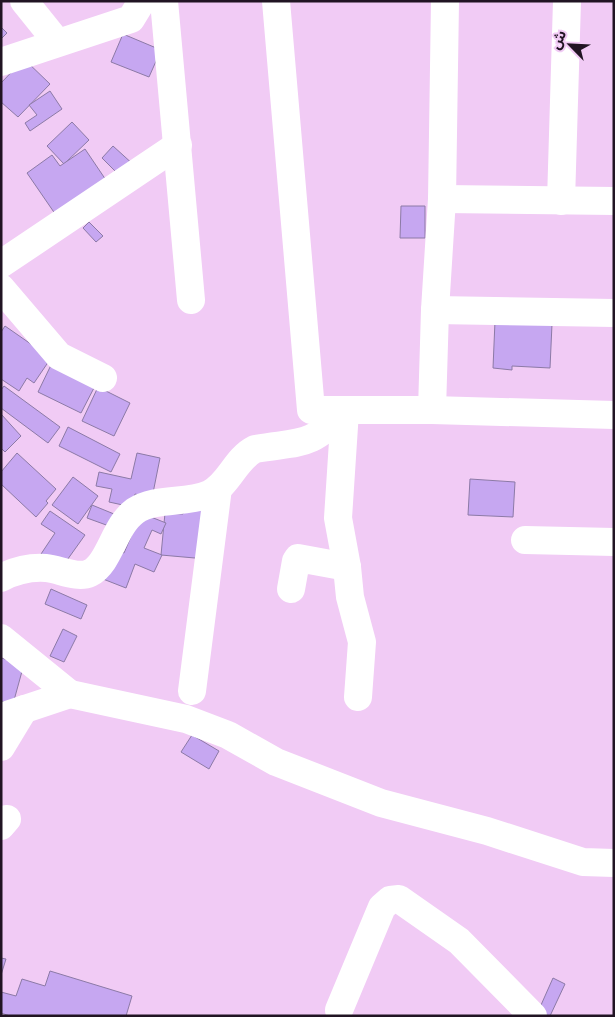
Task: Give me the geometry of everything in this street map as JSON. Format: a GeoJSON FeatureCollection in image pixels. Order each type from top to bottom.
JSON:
{"type":"FeatureCollection","features":[{"type":"Feature","properties":{"kind":"street"},"geometry":{"type":"LineString","coordinates":[[24,1],[57,42]]}},
{"type":"Feature","properties":{"kind":"street"},"geometry":{"type":"LineString","coordinates":[[1,62],[131,19],[142,1]]}},
{"type":"Feature","properties":{"kind":"street"},"geometry":{"type":"LineString","coordinates":[[164,1],[191,300]]}},
{"type":"Feature","properties":{"kind":"street"},"geometry":{"type":"LineString","coordinates":[[276,1],[310,407],[315,411],[432,410],[614,415]]}},
{"type":"Feature","properties":{"kind":"street"},"geometry":{"type":"LineString","coordinates":[[432,410],[435,310],[442,199],[445,1]]}},
{"type":"Feature","properties":{"kind":"street"},"geometry":{"type":"LineString","coordinates":[[561,201],[567,1]]}},
{"type":"Feature","properties":{"kind":"street"},"geometry":{"type":"LineString","coordinates":[[1,264],[178,145]]}},
{"type":"Feature","properties":{"kind":"street"},"geometry":{"type":"LineString","coordinates":[[442,199],[614,201]]}},
{"type":"Feature","properties":{"kind":"street"},"geometry":{"type":"LineString","coordinates":[[1,288],[59,356],[103,378]]}},
{"type":"Feature","properties":{"kind":"street"},"geometry":{"type":"LineString","coordinates":[[435,310],[614,313]]}},
{"type":"Feature","properties":{"kind":"street"},"geometry":{"type":"LineString","coordinates":[[1,578],[19,571],[46,568],[79,575],[89,574],[96,569],[118,529],[136,511],[147,505],[203,496],[218,488],[249,452],[255,449],[306,442],[320,435],[345,411]]}},
{"type":"Feature","properties":{"kind":"street"},"geometry":{"type":"LineString","coordinates":[[345,411],[338,518],[348,566],[350,597],[362,642],[358,698]]}},
{"type":"Feature","properties":{"kind":"street"},"geometry":{"type":"LineString","coordinates":[[192,691],[218,488]]}},
{"type":"Feature","properties":{"kind":"street"},"geometry":{"type":"LineString","coordinates":[[525,540],[614,542]]}},
{"type":"Feature","properties":{"kind":"street"},"geometry":{"type":"LineString","coordinates":[[291,589],[298,558],[348,566]]}},
{"type":"Feature","properties":{"kind":"street"},"geometry":{"type":"LineString","coordinates":[[1,638],[70,694],[186,719],[228,735],[276,762],[381,803],[487,831],[583,862],[614,863]]}},
{"type":"Feature","properties":{"kind":"street"},"geometry":{"type":"LineString","coordinates":[[1,747],[12,713],[70,694]]}},
{"type":"Feature","properties":{"kind":"street"},"geometry":{"type":"LineString","coordinates":[[339,1010],[382,907],[390,900],[399,899],[459,942],[533,1016]]}},
{"type":"Feature","properties":{"kind":"building"},"geometry":{"type":"Polygon","coordinates":[[[1,27],[7,33],[1,39],[1,27]]]}},
{"type":"Feature","properties":{"kind":"building"},"geometry":{"type":"Polygon","coordinates":[[[123,34],[161,50],[149,77],[111,62],[123,34]]]}},
{"type":"Feature","properties":{"kind":"building"},"geometry":{"type":"Polygon","coordinates":[[[24,59],[50,84],[18,117],[1,102],[1,83],[24,59]]]}},
{"type":"Feature","properties":{"kind":"building"},"geometry":{"type":"Polygon","coordinates":[[[50,91],[62,109],[30,131],[25,123],[37,115],[29,105],[50,91]]]}},
{"type":"Feature","properties":{"kind":"building"},"geometry":{"type":"Polygon","coordinates":[[[72,122],[89,140],[64,164],[47,146],[72,122]]]}},
{"type":"Feature","properties":{"kind":"building"},"geometry":{"type":"Polygon","coordinates":[[[113,146],[135,166],[123,179],[102,158],[113,146]]]}},
{"type":"Feature","properties":{"kind":"building"},"geometry":{"type":"Polygon","coordinates":[[[85,149],[110,186],[60,221],[27,173],[52,155],[60,166],[85,149]]]}},
{"type":"Feature","properties":{"kind":"building"},"geometry":{"type":"Polygon","coordinates":[[[401,206],[425,206],[425,238],[400,238],[401,206]]]}},
{"type":"Feature","properties":{"kind":"building"},"geometry":{"type":"Polygon","coordinates":[[[89,222],[103,236],[96,242],[83,228],[89,222]]]}},
{"type":"Feature","properties":{"kind":"building"},"geometry":{"type":"Polygon","coordinates":[[[495,321],[552,324],[550,368],[512,366],[512,370],[493,368],[495,321]]]}},
{"type":"Feature","properties":{"kind":"building"},"geometry":{"type":"Polygon","coordinates":[[[5,326],[51,358],[34,383],[27,378],[19,391],[1,379],[1,332],[5,326]]]}},
{"type":"Feature","properties":{"kind":"building"},"geometry":{"type":"Polygon","coordinates":[[[52,363],[96,384],[81,413],[38,392],[52,363]]]}},
{"type":"Feature","properties":{"kind":"building"},"geometry":{"type":"Polygon","coordinates":[[[4,386],[60,427],[48,443],[1,408],[1,390],[4,386]]]}},
{"type":"Feature","properties":{"kind":"building"},"geometry":{"type":"Polygon","coordinates":[[[98,387],[130,403],[114,436],[82,421],[98,387]]]}},
{"type":"Feature","properties":{"kind":"building"},"geometry":{"type":"Polygon","coordinates":[[[1,414],[21,436],[5,452],[1,448],[1,414]]]}},
{"type":"Feature","properties":{"kind":"building"},"geometry":{"type":"Polygon","coordinates":[[[68,427],[120,454],[111,472],[59,446],[68,427]]]}},
{"type":"Feature","properties":{"kind":"building"},"geometry":{"type":"Polygon","coordinates":[[[17,453],[56,489],[46,501],[48,503],[36,517],[1,484],[1,472],[17,453]]]}},
{"type":"Feature","properties":{"kind":"building"},"geometry":{"type":"Polygon","coordinates":[[[137,453],[160,458],[152,498],[135,494],[132,507],[109,502],[112,489],[96,486],[99,472],[131,479],[137,453]]]}},
{"type":"Feature","properties":{"kind":"building"},"geometry":{"type":"Polygon","coordinates":[[[73,477],[98,496],[78,524],[52,505],[73,477]]]}},
{"type":"Feature","properties":{"kind":"building"},"geometry":{"type":"Polygon","coordinates":[[[470,479],[515,482],[513,517],[468,515],[470,479]]]}},
{"type":"Feature","properties":{"kind":"building"},"geometry":{"type":"Polygon","coordinates":[[[185,500],[211,503],[206,559],[161,555],[165,513],[183,514],[185,500]]]}},
{"type":"Feature","properties":{"kind":"building"},"geometry":{"type":"Polygon","coordinates":[[[92,505],[114,514],[109,526],[87,518],[92,505]]]}},
{"type":"Feature","properties":{"kind":"building"},"geometry":{"type":"Polygon","coordinates":[[[50,511],[85,535],[65,563],[41,554],[55,533],[41,524],[50,511]]]}},
{"type":"Feature","properties":{"kind":"building"},"geometry":{"type":"Polygon","coordinates":[[[141,513],[166,523],[161,534],[152,530],[144,548],[162,555],[154,572],[135,564],[126,588],[103,579],[115,549],[124,553],[141,513]]]}},
{"type":"Feature","properties":{"kind":"building"},"geometry":{"type":"Polygon","coordinates":[[[51,589],[87,605],[81,619],[45,604],[51,589]]]}},
{"type":"Feature","properties":{"kind":"building"},"geometry":{"type":"Polygon","coordinates":[[[63,629],[77,636],[64,662],[50,656],[63,629]]]}},
{"type":"Feature","properties":{"kind":"building"},"geometry":{"type":"Polygon","coordinates":[[[1,658],[24,664],[13,704],[1,701],[1,658]]]}},
{"type":"Feature","properties":{"kind":"building"},"geometry":{"type":"Polygon","coordinates":[[[192,735],[219,751],[209,769],[181,752],[192,735]]]}},
{"type":"Feature","properties":{"kind":"building"},"geometry":{"type":"Polygon","coordinates":[[[1,958],[6,959],[1,975],[1,958]]]}},
{"type":"Feature","properties":{"kind":"building"},"geometry":{"type":"Polygon","coordinates":[[[50,971],[132,996],[126,1016],[10,1016],[1,1013],[1,992],[16,996],[22,979],[45,986],[50,971]]]}},
{"type":"Feature","properties":{"kind":"building"},"geometry":{"type":"Polygon","coordinates":[[[553,978],[565,984],[550,1016],[540,1016],[537,1014],[553,978]]]}}]}
